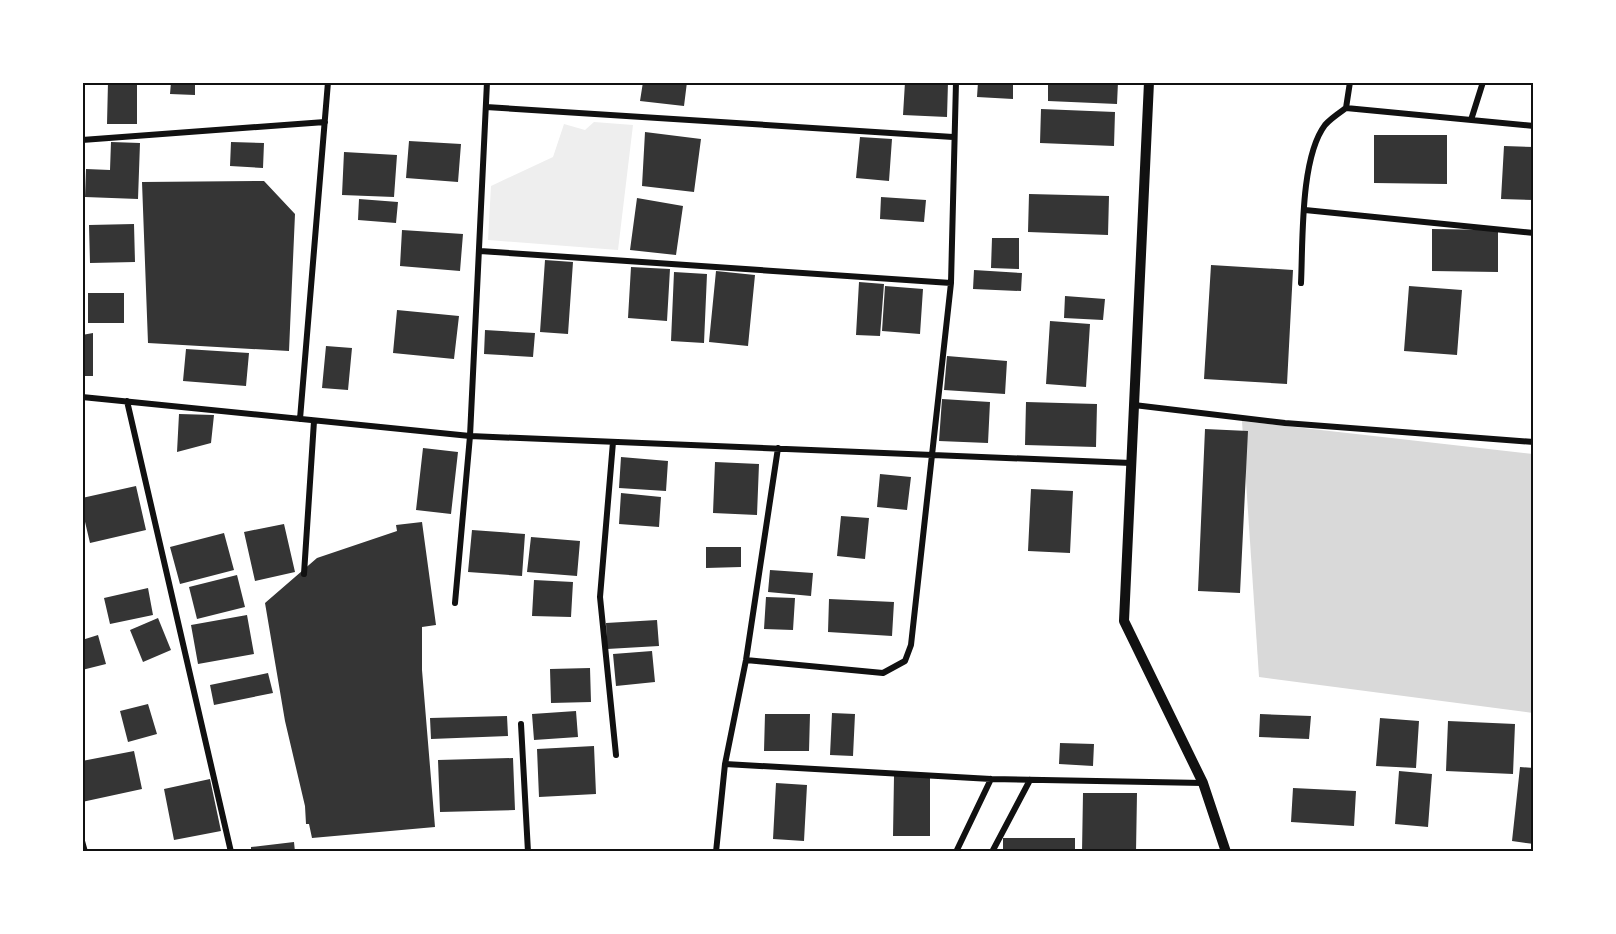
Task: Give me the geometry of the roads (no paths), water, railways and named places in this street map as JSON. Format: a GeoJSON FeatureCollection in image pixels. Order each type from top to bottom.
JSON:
{"type":"FeatureCollection","features":[{"type":"Feature","properties":{"kind":"street"},"geometry":{"type":"LineString","coordinates":[[300,419],[328,82]]}},
{"type":"Feature","properties":{"kind":"street"},"geometry":{"type":"LineString","coordinates":[[455,603],[470,436],[487,82]]}},
{"type":"Feature","properties":{"kind":"street"},"geometry":{"type":"LineString","coordinates":[[746,660],[883,673],[905,661],[911,645],[951,283],[956,82]]}},
{"type":"Feature","properties":{"kind":"street"},"geometry":{"type":"LineString","coordinates":[[1149,82],[1124,621],[1203,783],[1226,852]]}},
{"type":"Feature","properties":{"kind":"street"},"geometry":{"type":"LineString","coordinates":[[1301,283],[1311,154],[1325,125],[1346,108],[1350,82]]}},
{"type":"Feature","properties":{"kind":"street"},"geometry":{"type":"LineString","coordinates":[[1471,120],[1483,82]]}},
{"type":"Feature","properties":{"kind":"street"},"geometry":{"type":"LineString","coordinates":[[486,107],[953,137]]}},
{"type":"Feature","properties":{"kind":"street"},"geometry":{"type":"LineString","coordinates":[[1346,108],[1533,126]]}},
{"type":"Feature","properties":{"kind":"street"},"geometry":{"type":"LineString","coordinates":[[82,140],[325,122]]}},
{"type":"Feature","properties":{"kind":"street"},"geometry":{"type":"LineString","coordinates":[[1305,210],[1533,232]]}},
{"type":"Feature","properties":{"kind":"street"},"geometry":{"type":"LineString","coordinates":[[480,251],[951,283]]}},
{"type":"Feature","properties":{"kind":"street"},"geometry":{"type":"LineString","coordinates":[[82,398],[470,436],[1131,462]]}},
{"type":"Feature","properties":{"kind":"street"},"geometry":{"type":"LineString","coordinates":[[127,401],[231,852]]}},
{"type":"Feature","properties":{"kind":"street"},"geometry":{"type":"LineString","coordinates":[[1134,405],[1285,423],[1533,442]]}},
{"type":"Feature","properties":{"kind":"street"},"geometry":{"type":"LineString","coordinates":[[304,574],[314,421]]}},
{"type":"Feature","properties":{"kind":"street"},"geometry":{"type":"LineString","coordinates":[[613,442],[600,597],[616,755]]}},
{"type":"Feature","properties":{"kind":"street"},"geometry":{"type":"LineString","coordinates":[[716,852],[725,764],[746,660],[778,448]]}},
{"type":"Feature","properties":{"kind":"street"},"geometry":{"type":"LineString","coordinates":[[521,724],[528,852]]}},
{"type":"Feature","properties":{"kind":"street"},"geometry":{"type":"LineString","coordinates":[[725,764],[991,779],[1203,783]]}},
{"type":"Feature","properties":{"kind":"street"},"geometry":{"type":"LineString","coordinates":[[956,852],[991,779]]}},
{"type":"Feature","properties":{"kind":"street"},"geometry":{"type":"LineString","coordinates":[[993,852],[1030,780]]}},
{"type":"Feature","properties":{"kind":"street"},"geometry":{"type":"LineString","coordinates":[[82,841],[85,852]]}}]}
